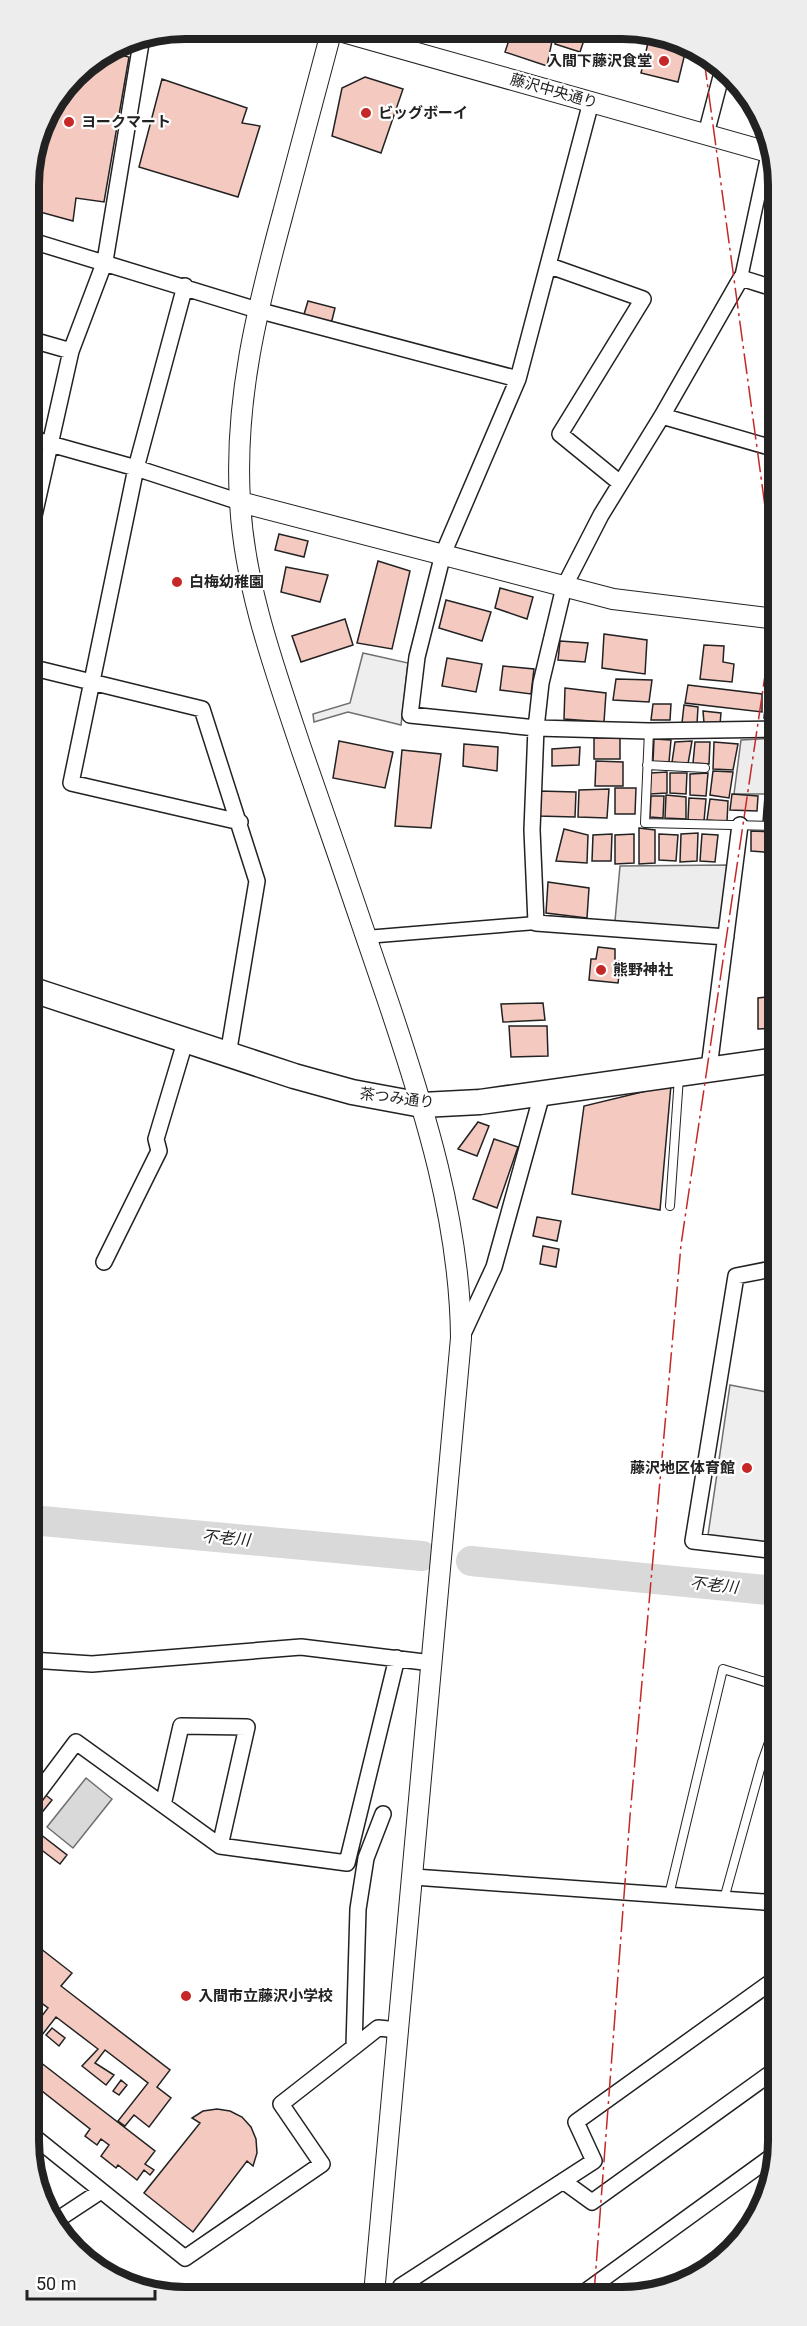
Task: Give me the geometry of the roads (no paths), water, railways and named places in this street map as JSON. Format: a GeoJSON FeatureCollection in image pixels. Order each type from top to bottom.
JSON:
{"type":"FeatureCollection","features":[{"type":"Feature","properties":{"kind":"main road","name":"茶つみ通り"},"geometry":{"type":"LineString","coordinates":[[39,991],[185,1042],[352,1092],[422,1105],[480,1102],[768,1061]]}},
{"type":"Feature","properties":{"kind":"street"},"geometry":{"type":"LineString","coordinates":[[329,39],[257,310],[240,411],[240,502],[255,602],[289,712],[422,1105],[452,1227],[460,1294],[461,1338],[414,1877],[375,2287]]}},
{"type":"Feature","properties":{"kind":"street","name":"藤沢中央通り"},"geometry":{"type":"LineString","coordinates":[[367,39],[763,151]]}},
{"type":"Feature","properties":{"kind":"street"},"geometry":{"type":"LineString","coordinates":[[39,497],[71,351],[105,261],[140,46]]}},
{"type":"Feature","properties":{"kind":"street"},"geometry":{"type":"LineString","coordinates":[[706,134],[721,78]]}},
{"type":"Feature","properties":{"kind":"street"},"geometry":{"type":"LineString","coordinates":[[591,102],[550,266],[518,379],[444,555],[417,657],[410,715],[536,728],[649,731],[768,729]]}},
{"type":"Feature","properties":{"kind":"street"},"geometry":{"type":"LineString","coordinates":[[536,923],[532,830],[536,728],[541,683],[564,587],[601,514],[662,416],[741,278],[767,171]]}},
{"type":"Feature","properties":{"kind":"street"},"geometry":{"type":"LineString","coordinates":[[39,243],[105,261],[257,310],[518,379]]}},
{"type":"Feature","properties":{"kind":"street"},"geometry":{"type":"LineString","coordinates":[[550,266],[643,299],[560,434],[620,483]]}},
{"type":"Feature","properties":{"kind":"street"},"geometry":{"type":"LineString","coordinates":[[741,278],[768,286]]}},
{"type":"Feature","properties":{"kind":"street"},"geometry":{"type":"LineString","coordinates":[[185,286],[136,468],[70,783],[240,822]]}},
{"type":"Feature","properties":{"kind":"street"},"geometry":{"type":"LineString","coordinates":[[39,342],[71,351]]}},
{"type":"Feature","properties":{"kind":"street"},"geometry":{"type":"LineString","coordinates":[[662,416],[768,447]]}},
{"type":"Feature","properties":{"kind":"street"},"geometry":{"type":"LineString","coordinates":[[39,441],[136,468],[240,502],[613,599],[768,618]]}},
{"type":"Feature","properties":{"kind":"street"},"geometry":{"type":"LineString","coordinates":[[39,669],[202,709],[257,881],[228,1055]]}},
{"type":"Feature","properties":{"kind":"street"},"geometry":{"type":"LineString","coordinates":[[709,1068],[740,825]]}},
{"type":"Feature","properties":{"kind":"street"},"geometry":{"type":"LineString","coordinates":[[366,937],[536,923],[726,937]]}},
{"type":"Feature","properties":{"kind":"street"},"geometry":{"type":"LineString","coordinates":[[104,1262],[159,1151],[156,1139],[185,1042]]}},
{"type":"Feature","properties":{"kind":"street"},"geometry":{"type":"LineString","coordinates":[[461,1338],[494,1267],[542,1094]]}},
{"type":"Feature","properties":{"kind":"street"},"geometry":{"type":"LineString","coordinates":[[768,1270],[736,1276],[693,1540],[768,1550]]}},
{"type":"Feature","properties":{"kind":"street"},"geometry":{"type":"LineString","coordinates":[[39,1661],[92,1664],[301,1647],[432,1664]]}},
{"type":"Feature","properties":{"kind":"street"},"geometry":{"type":"LineString","coordinates":[[39,1791],[76,1742],[220,1846],[347,1863],[397,1658]]}},
{"type":"Feature","properties":{"kind":"street"},"geometry":{"type":"LineString","coordinates":[[163,1804],[181,1726],[247,1727],[220,1846]]}},
{"type":"Feature","properties":{"kind":"street"},"geometry":{"type":"LineString","coordinates":[[354,2047],[358,1909],[366,1858],[383,1814]]}},
{"type":"Feature","properties":{"kind":"street"},"geometry":{"type":"LineString","coordinates":[[414,1877],[768,1902]]}},
{"type":"Feature","properties":{"kind":"street"},"geometry":{"type":"LineString","coordinates":[[400,2287],[594,2161],[576,2122],[768,1984]]}},
{"type":"Feature","properties":{"kind":"street"},"geometry":{"type":"LineString","coordinates":[[39,2141],[185,2258],[322,2164],[281,2104],[378,2028],[399,2030]]}},
{"type":"Feature","properties":{"kind":"street"},"geometry":{"type":"LineString","coordinates":[[563,2181],[592,2202],[768,2075]]}},
{"type":"Feature","properties":{"kind":"street"},"geometry":{"type":"LineString","coordinates":[[604,2287],[766,2161]]}},
{"type":"Feature","properties":{"kind":"street"},"geometry":{"type":"LineString","coordinates":[[61,2217],[101,2191]]}},
{"type":"Feature","properties":{"kind":"lane"},"geometry":{"type":"LineString","coordinates":[[649,731],[645,823],[768,826]]}},
{"type":"Feature","properties":{"kind":"lane"},"geometry":{"type":"LineString","coordinates":[[647,765],[705,768]]}},
{"type":"Feature","properties":{"kind":"lane"},"geometry":{"type":"LineString","coordinates":[[670,1206],[680,1073]]}},
{"type":"Feature","properties":{"kind":"lane"},"geometry":{"type":"LineString","coordinates":[[669,1895],[723,1670],[768,1683]]}},
{"type":"Feature","properties":{"kind":"lane"},"geometry":{"type":"LineString","coordinates":[[724,1899],[768,1745]]}},
{"type":"Feature","properties":{"kind":"waterway","name":"不老川"},"geometry":{"type":"LineString","coordinates":[[39,1521],[422,1556]]}},
{"type":"Feature","properties":{"kind":"waterway","name":"不老川"},"geometry":{"type":"LineString","coordinates":[[471,1561],[768,1590]]}},
{"type":"Feature","properties":{"kind":"place","name":"入間下藤沢食堂"},"geometry":{"type":"Point","coordinates":[664,61]}},
{"type":"Feature","properties":{"kind":"place","name":"ビッグボーイ"},"geometry":{"type":"Point","coordinates":[366,113]}},
{"type":"Feature","properties":{"kind":"place","name":"ヨークマート"},"geometry":{"type":"Point","coordinates":[69,122]}},
{"type":"Feature","properties":{"kind":"place","name":"白梅幼稚園"},"geometry":{"type":"Point","coordinates":[177,582]}},
{"type":"Feature","properties":{"kind":"place","name":"熊野神社"},"geometry":{"type":"Point","coordinates":[601,970]}},
{"type":"Feature","properties":{"kind":"place","name":"藤沢地区体育館"},"geometry":{"type":"Point","coordinates":[747,1468]}},
{"type":"Feature","properties":{"kind":"place","name":"入間市立藤沢小学校"},"geometry":{"type":"Point","coordinates":[186,1996]}}]}
